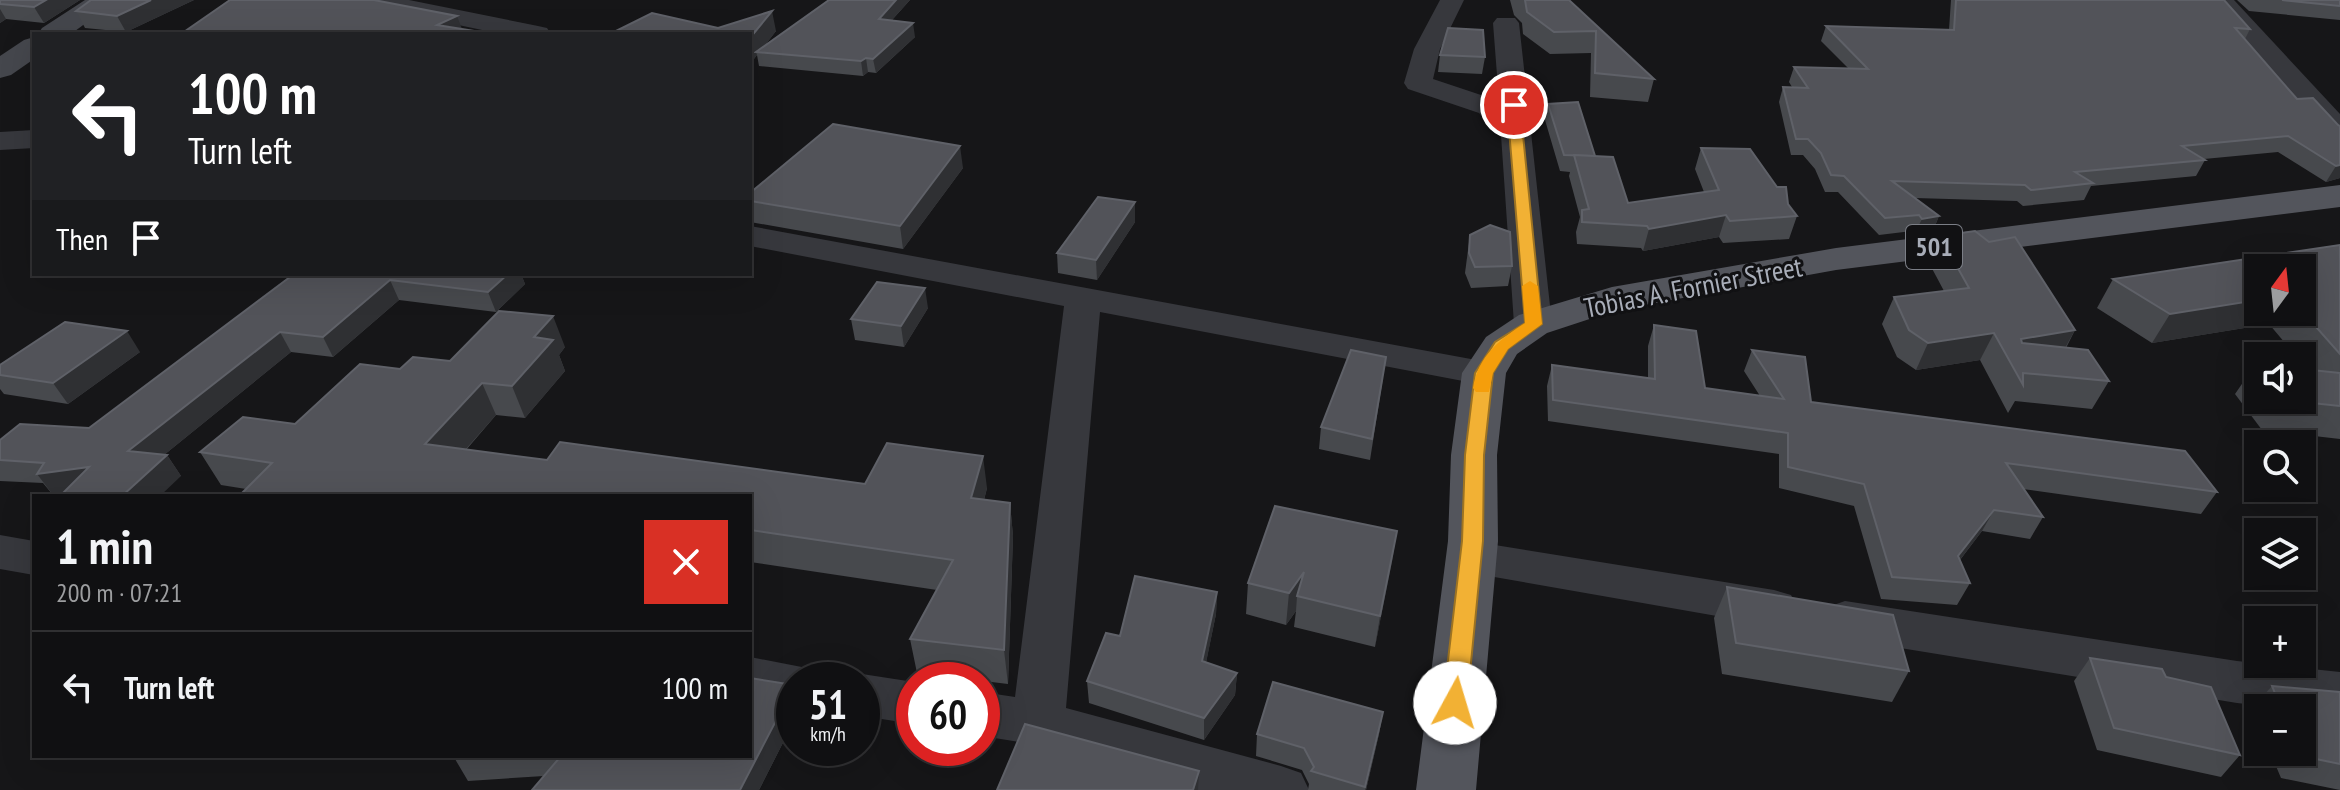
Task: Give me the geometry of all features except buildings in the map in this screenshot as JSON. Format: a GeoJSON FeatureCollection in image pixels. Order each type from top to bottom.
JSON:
{"type":"FeatureCollection","features":[{"type":"Feature","properties":{"kind":"main road"},"geometry":{"type":"LineString","coordinates":[[55,32],[103,0]]}},
{"type":"Feature","properties":{"kind":"main road"},"geometry":{"type":"LineString","coordinates":[[0,69],[32,47]]}},
{"type":"Feature","properties":{"kind":"main road","name":"Tobias A. Fornier Street"},"geometry":{"type":"LineString","coordinates":[[1446,790],[1470,558],[1474,455],[1484,373],[1501,346],[1533,324],[1612,299],[1836,259],[2340,196]]}},
{"type":"Feature","properties":{"kind":"street"},"geometry":{"type":"LineString","coordinates":[[373,0],[528,32]]}},
{"type":"Feature","properties":{"kind":"street"},"geometry":{"type":"LineString","coordinates":[[1452,0],[1427,49],[1418,83],[1489,107],[1516,133]]}},
{"type":"Feature","properties":{"kind":"street"},"geometry":{"type":"LineString","coordinates":[[2220,0],[2340,132]]}},
{"type":"Feature","properties":{"kind":"street"},"geometry":{"type":"LineString","coordinates":[[1506,23],[1533,324]]}},
{"type":"Feature","properties":{"kind":"street"},"geometry":{"type":"LineString","coordinates":[[0,141],[32,139]]}},
{"type":"Feature","properties":{"kind":"street"},"geometry":{"type":"LineString","coordinates":[[752,236],[1484,373]]}},
{"type":"Feature","properties":{"kind":"street"},"geometry":{"type":"LineString","coordinates":[[1038,723],[1083,298]]}},
{"type":"Feature","properties":{"kind":"street"},"geometry":{"type":"LineString","coordinates":[[0,552],[32,558]]}},
{"type":"Feature","properties":{"kind":"street"},"geometry":{"type":"LineString","coordinates":[[1470,558],[2045,653],[2237,682],[2340,693]]}},
{"type":"Feature","properties":{"kind":"street"},"geometry":{"type":"LineString","coordinates":[[752,677],[776,681]]}},
{"type":"Feature","properties":{"kind":"street"},"geometry":{"type":"LineString","coordinates":[[1000,717],[1038,723],[1281,790]]}},
{"type":"Feature","properties":{"kind":"slow traffic"},"geometry":{"type":"LineString","coordinates":[[1482,388],[1484,373],[1501,346],[1533,324],[1530,286]]}},
{"type":"Feature","properties":{"kind":"route"},"geometry":{"type":"LineString","coordinates":[[1455,703],[1473,541],[1474,455],[1484,373],[1501,346],[1533,324],[1514,105]]}}]}
